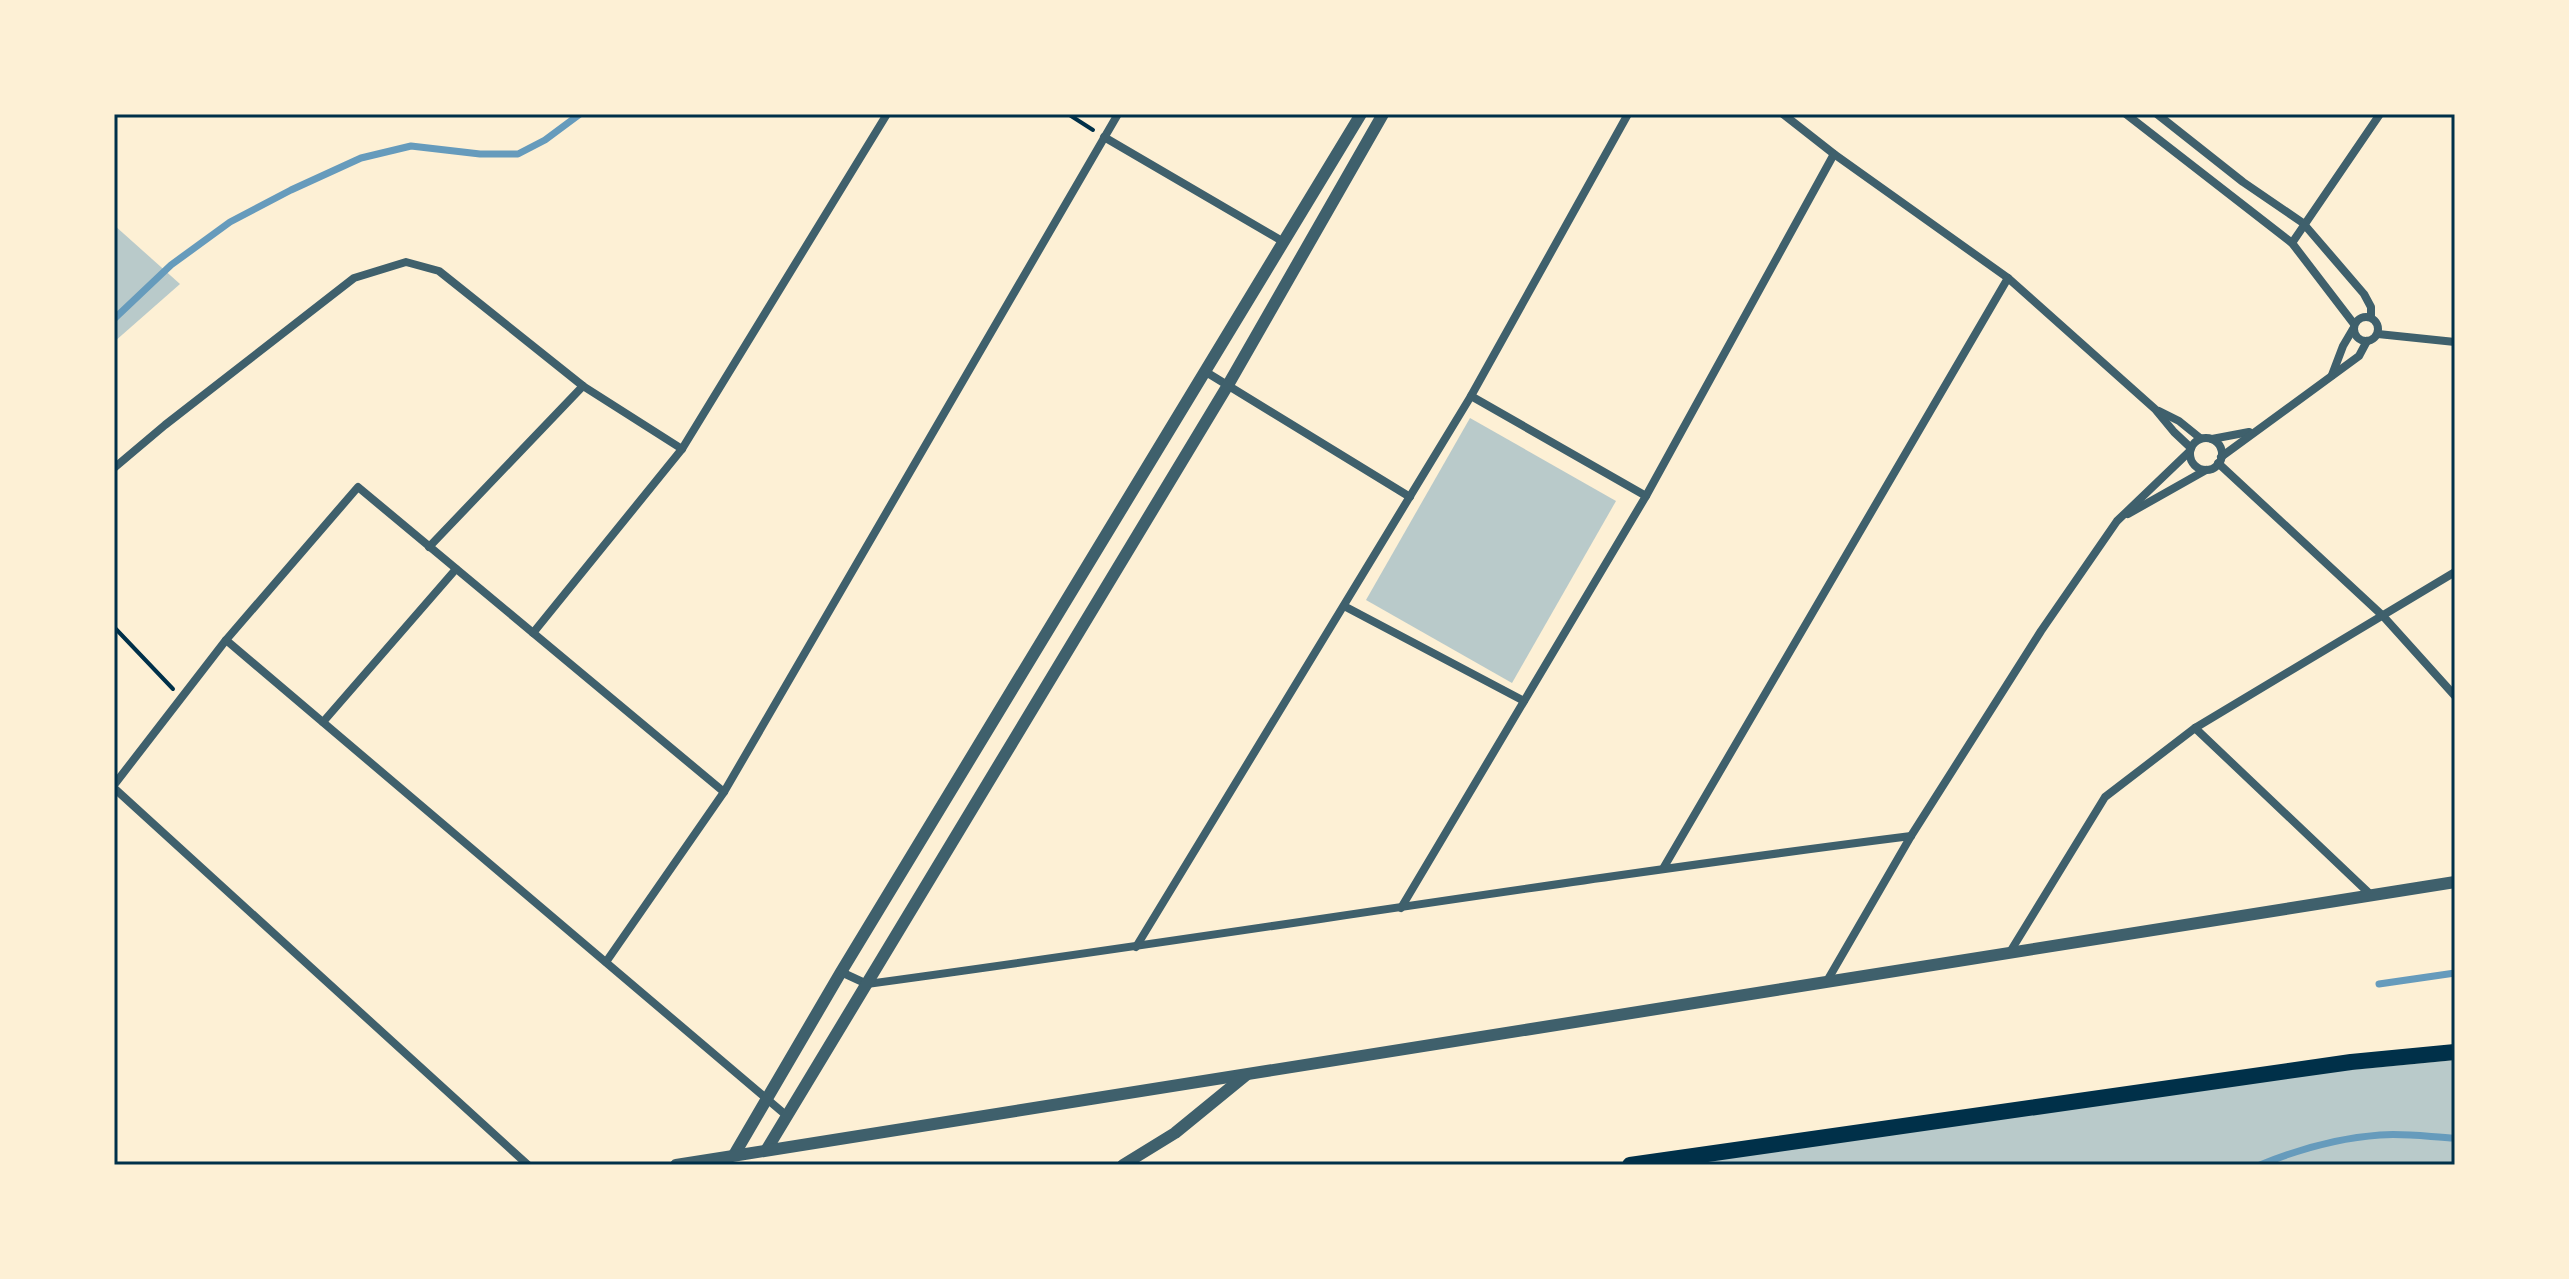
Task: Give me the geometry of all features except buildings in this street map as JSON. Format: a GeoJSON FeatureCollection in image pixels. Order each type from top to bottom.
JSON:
{"type":"FeatureCollection","features":[{"type":"Feature","properties":{"kind":"main road"},"geometry":{"type":"LineString","coordinates":[[1630,1165],[2351,1062],[2455,1052]]}},
{"type":"Feature","properties":{"kind":"street"},"geometry":{"type":"LineString","coordinates":[[533,633],[682,449],[887,114]]}},
{"type":"Feature","properties":{"kind":"street"},"geometry":{"type":"LineString","coordinates":[[606,962],[724,792],[1118,114]]}},
{"type":"Feature","properties":{"kind":"street"},"geometry":{"type":"LineString","coordinates":[[734,1155],[841,972],[1361,114]]}},
{"type":"Feature","properties":{"kind":"street"},"geometry":{"type":"LineString","coordinates":[[767,1149],[1228,385],[1383,114]]}},
{"type":"Feature","properties":{"kind":"street"},"geometry":{"type":"LineString","coordinates":[[1136,947],[1471,396],[1628,114]]}},
{"type":"Feature","properties":{"kind":"street"},"geometry":{"type":"LineString","coordinates":[[1783,114],[2008,278],[2155,409],[2190,449],[2193,464],[2206,470]]}},
{"type":"Feature","properties":{"kind":"street"},"geometry":{"type":"LineString","coordinates":[[2126,114],[2292,243],[2354,327],[2356,336],[2367,341]]}},
{"type":"Feature","properties":{"kind":"street"},"geometry":{"type":"LineString","coordinates":[[2157,114],[2243,182],[2303,223],[2364,294],[2371,307],[2371,317]]}},
{"type":"Feature","properties":{"kind":"street"},"geometry":{"type":"LineString","coordinates":[[2292,243],[2380,114]]}},
{"type":"Feature","properties":{"kind":"street"},"geometry":{"type":"LineString","coordinates":[[1104,137],[1282,241]]}},
{"type":"Feature","properties":{"kind":"street"},"geometry":{"type":"LineString","coordinates":[[1401,908],[1646,496],[1834,154]]}},
{"type":"Feature","properties":{"kind":"street"},"geometry":{"type":"LineString","coordinates":[[114,468],[354,278],[406,262],[439,271],[583,386],[682,449]]}},
{"type":"Feature","properties":{"kind":"street"},"geometry":{"type":"LineString","coordinates":[[1664,867],[2008,278]]}},
{"type":"Feature","properties":{"kind":"street"},"geometry":{"type":"LineString","coordinates":[[2331,377],[2343,346],[2364,316],[2376,321],[2378,334]]}},
{"type":"Feature","properties":{"kind":"street"},"geometry":{"type":"LineString","coordinates":[[2117,521],[2220,460],[2254,431],[2359,356],[2367,341],[2378,334],[2455,342]]}},
{"type":"Feature","properties":{"kind":"street"},"geometry":{"type":"LineString","coordinates":[[1206,372],[1410,497]]}},
{"type":"Feature","properties":{"kind":"street"},"geometry":{"type":"LineString","coordinates":[[429,547],[583,386]]}},
{"type":"Feature","properties":{"kind":"street"},"geometry":{"type":"LineString","coordinates":[[1471,396],[1646,496]]}},
{"type":"Feature","properties":{"kind":"street"},"geometry":{"type":"LineString","coordinates":[[2155,409],[2179,421],[2200,438],[2212,439],[2254,431]]}},
{"type":"Feature","properties":{"kind":"street"},"geometry":{"type":"LineString","coordinates":[[1827,981],[1911,836],[2041,631],[2117,521],[2200,438]]}},
{"type":"Feature","properties":{"kind":"street"},"geometry":{"type":"LineString","coordinates":[[2212,439],[2218,443],[2220,460],[2383,616],[2455,696]]}},
{"type":"Feature","properties":{"kind":"street"},"geometry":{"type":"LineString","coordinates":[[528,1165],[114,787],[226,640],[358,487],[724,792]]}},
{"type":"Feature","properties":{"kind":"street"},"geometry":{"type":"LineString","coordinates":[[323,722],[456,569]]}},
{"type":"Feature","properties":{"kind":"street"},"geometry":{"type":"LineString","coordinates":[[2010,952],[2105,797],[2195,728],[2455,572]]}},
{"type":"Feature","properties":{"kind":"street"},"geometry":{"type":"LineString","coordinates":[[1344,606],[1524,701]]}},
{"type":"Feature","properties":{"kind":"street"},"geometry":{"type":"LineString","coordinates":[[226,640],[787,1116]]}},
{"type":"Feature","properties":{"kind":"street"},"geometry":{"type":"LineString","coordinates":[[2195,728],[2371,895]]}},
{"type":"Feature","properties":{"kind":"street"},"geometry":{"type":"LineString","coordinates":[[841,972],[867,984],[1136,947],[1664,867],[1911,836]]}},
{"type":"Feature","properties":{"kind":"street"},"geometry":{"type":"LineString","coordinates":[[676,1165],[2455,882]]}},
{"type":"Feature","properties":{"kind":"street"},"geometry":{"type":"LineString","coordinates":[[1123,1165],[1175,1133],[1249,1073]]}},
{"type":"Feature","properties":{"kind":"path"},"geometry":{"type":"LineString","coordinates":[[1068,114],[1104,137]]}},
{"type":"Feature","properties":{"kind":"path"},"geometry":{"type":"LineString","coordinates":[[114,627],[181,698]]}},
{"type":"Feature","properties":{"kind":"shaded area"},"geometry":{"type":"Polygon","coordinates":[[[114,225],[180,284],[114,342],[114,225]]]}},
{"type":"Feature","properties":{"kind":"shaded area"},"geometry":{"type":"Polygon","coordinates":[[[1470,418],[1616,501],[1512,683],[1366,600],[1470,418]]]}},
{"type":"Feature","properties":{"kind":"shaded area"},"geometry":{"type":"Polygon","coordinates":[[[2455,1060],[2455,1165],[1663,1165],[2221,1082],[2455,1060]]]}},
{"type":"Feature","properties":{"kind":"waterway"},"geometry":{"type":"LineString","coordinates":[[114,319],[171,265],[230,222],[361,158],[411,146],[480,154],[518,154],[545,140],[580,114]]}},
{"type":"Feature","properties":{"kind":"waterway"},"geometry":{"type":"LineString","coordinates":[[2379,984],[2455,973]]}},
{"type":"Feature","properties":{"kind":"waterway"},"geometry":{"type":"LineString","coordinates":[[2260,1165],[2319,1145],[2364,1136],[2399,1134],[2455,1138]]}}]}
